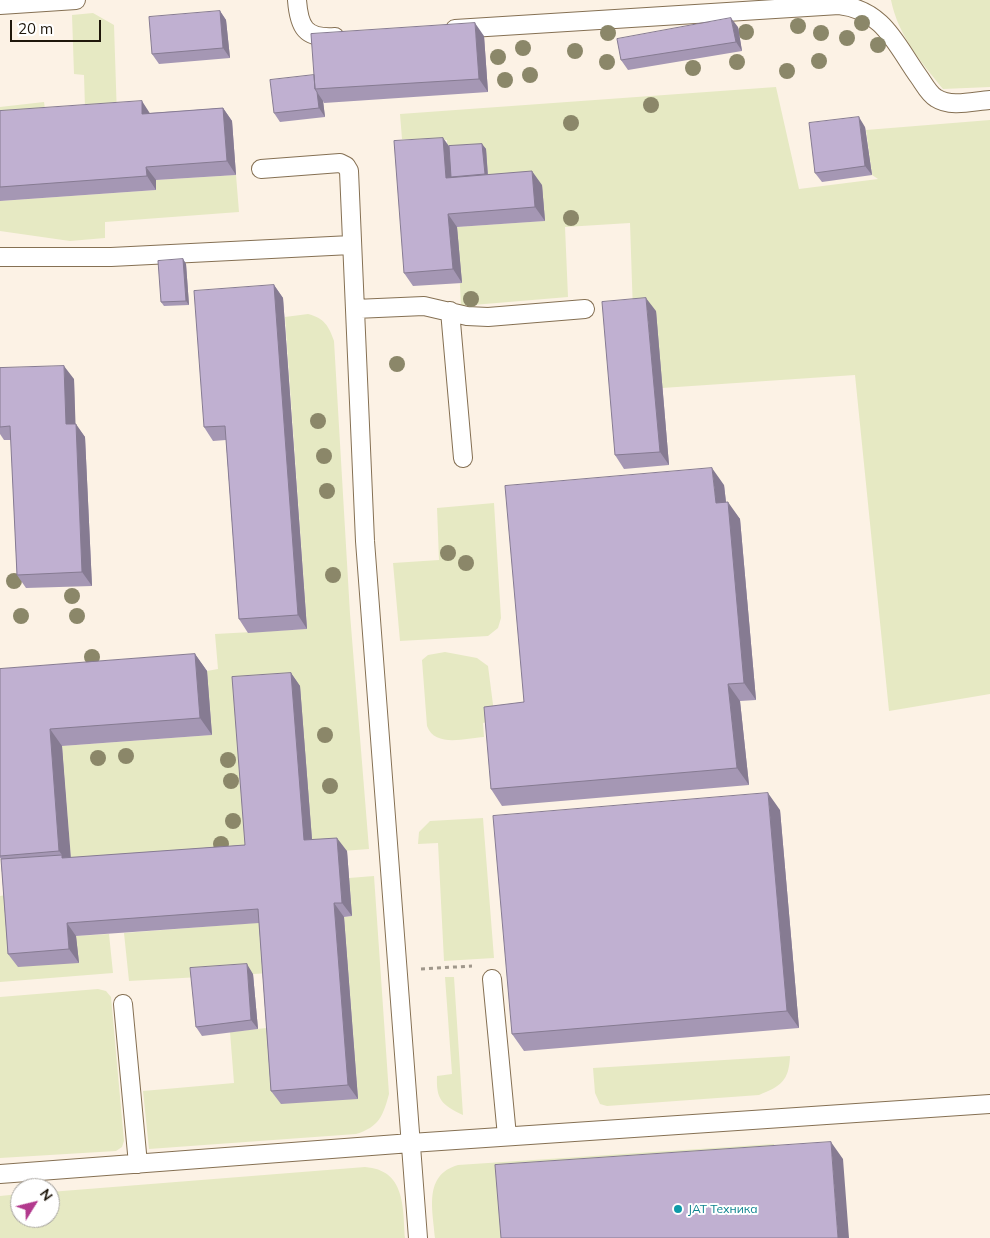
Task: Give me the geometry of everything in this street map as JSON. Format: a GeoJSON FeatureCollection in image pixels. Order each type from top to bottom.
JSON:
{"type":"FeatureCollection","features":[{"type":"Feature","properties":{"kind":"lane"},"geometry":{"type":"LineString","coordinates":[[0,5],[76,0]]}},
{"type":"Feature","properties":{"kind":"lane"},"geometry":{"type":"LineString","coordinates":[[297,0],[301,24],[307,32],[324,38],[354,36]]}},
{"type":"Feature","properties":{"kind":"lane"},"geometry":{"type":"LineString","coordinates":[[433,31],[839,5],[854,7],[867,12],[891,35],[936,98],[949,103],[990,100]]}},
{"type":"Feature","properties":{"kind":"lane"},"geometry":{"type":"LineString","coordinates":[[261,169],[340,163],[346,166],[349,172],[365,541],[418,1238]]}},
{"type":"Feature","properties":{"kind":"lane"},"geometry":{"type":"LineString","coordinates":[[0,257],[111,257],[351,245]]}},
{"type":"Feature","properties":{"kind":"lane"},"geometry":{"type":"LineString","coordinates":[[355,309],[424,306],[467,316],[488,317],[585,309]]}},
{"type":"Feature","properties":{"kind":"lane"},"geometry":{"type":"LineString","coordinates":[[450,311],[463,458]]}},
{"type":"Feature","properties":{"kind":"lane"},"geometry":{"type":"LineString","coordinates":[[492,979],[507,1136]]}},
{"type":"Feature","properties":{"kind":"lane"},"geometry":{"type":"LineString","coordinates":[[123,1004],[138,1164]]}},
{"type":"Feature","properties":{"kind":"lane"},"geometry":{"type":"LineString","coordinates":[[0,1174],[411,1142],[990,1104]]}},
{"type":"Feature","properties":{"kind":"path"},"geometry":{"type":"LineString","coordinates":[[398,970],[481,965]]}},
{"type":"Feature","properties":{"kind":"green space"},"geometry":{"type":"Polygon","coordinates":[[[891,0],[990,0],[990,87],[943,89],[911,48],[894,13],[891,0]]]}},
{"type":"Feature","properties":{"kind":"green space"},"geometry":{"type":"Polygon","coordinates":[[[93,13],[114,25],[117,117],[0,126],[0,107],[44,102],[45,109],[85,108],[84,75],[74,74],[72,15],[93,13]]]}},
{"type":"Feature","properties":{"kind":"green space"},"geometry":{"type":"Polygon","coordinates":[[[776,87],[799,189],[878,179],[872,175],[866,130],[990,120],[990,694],[889,711],[855,375],[662,388],[633,313],[630,223],[565,227],[568,297],[461,306],[457,227],[544,221],[447,152],[447,140],[402,139],[400,114],[776,87]]]}},
{"type":"Feature","properties":{"kind":"green space"},"geometry":{"type":"Polygon","coordinates":[[[236,175],[239,212],[105,222],[105,238],[70,241],[0,231],[0,201],[156,190],[156,180],[236,175]]]}},
{"type":"Feature","properties":{"kind":"green space"},"geometry":{"type":"Polygon","coordinates":[[[308,314],[325,323],[334,341],[350,614],[369,849],[72,871],[62,746],[212,735],[207,671],[218,669],[215,634],[307,629],[285,317],[308,314]]]}},
{"type":"Feature","properties":{"kind":"green space"},"geometry":{"type":"Polygon","coordinates":[[[494,503],[501,618],[498,628],[488,636],[400,641],[393,563],[439,560],[437,508],[494,503]]]}},
{"type":"Feature","properties":{"kind":"green space"},"geometry":{"type":"Polygon","coordinates":[[[445,652],[477,658],[488,666],[495,720],[483,723],[484,737],[460,740],[444,739],[431,733],[427,726],[422,660],[428,655],[445,652]]]}},
{"type":"Feature","properties":{"kind":"green space"},"geometry":{"type":"Polygon","coordinates":[[[483,818],[494,958],[444,961],[438,843],[418,844],[419,832],[430,821],[483,818]]]}},
{"type":"Feature","properties":{"kind":"green space"},"geometry":{"type":"Polygon","coordinates":[[[374,876],[389,1094],[385,1109],[379,1120],[370,1128],[356,1134],[149,1149],[143,1091],[234,1083],[230,1032],[275,1027],[358,1099],[344,917],[352,916],[349,878],[374,876]]]}},
{"type":"Feature","properties":{"kind":"green space"},"geometry":{"type":"Polygon","coordinates":[[[12,894],[76,936],[109,934],[113,973],[0,982],[0,896],[12,894]]]}},
{"type":"Feature","properties":{"kind":"green space"},"geometry":{"type":"Polygon","coordinates":[[[267,922],[271,973],[129,981],[124,933],[267,922]]]}},
{"type":"Feature","properties":{"kind":"green space"},"geometry":{"type":"Polygon","coordinates":[[[445,977],[454,977],[463,1115],[445,1105],[439,1096],[437,1084],[437,1076],[452,1074],[445,977]]]}},
{"type":"Feature","properties":{"kind":"green space"},"geometry":{"type":"Polygon","coordinates":[[[98,989],[106,991],[111,997],[124,1141],[122,1147],[116,1151],[0,1158],[0,997],[98,989]]]}},
{"type":"Feature","properties":{"kind":"green space"},"geometry":{"type":"Polygon","coordinates":[[[790,1056],[786,1077],[773,1089],[759,1095],[607,1106],[600,1104],[595,1093],[593,1068],[790,1056]]]}},
{"type":"Feature","properties":{"kind":"green space"},"geometry":{"type":"Polygon","coordinates":[[[774,1144],[776,1163],[511,1238],[435,1238],[432,1205],[435,1185],[439,1177],[447,1170],[458,1165],[774,1144]]]}},
{"type":"Feature","properties":{"kind":"green space"},"geometry":{"type":"Polygon","coordinates":[[[365,1167],[388,1175],[395,1182],[402,1202],[405,1238],[0,1238],[0,1196],[10,1195],[10,1228],[60,1228],[60,1191],[365,1167]]]}},
{"type":"Feature","properties":{"kind":"building"},"geometry":{"type":"Polygon","coordinates":[[[220,11],[223,48],[152,54],[149,17],[220,11]]]}},
{"type":"Feature","properties":{"kind":"building"},"geometry":{"type":"Polygon","coordinates":[[[731,18],[736,42],[621,60],[617,39],[731,18]]]}},
{"type":"Feature","properties":{"kind":"building"},"geometry":{"type":"Polygon","coordinates":[[[475,23],[479,79],[315,89],[311,34],[475,23]]]}},
{"type":"Feature","properties":{"kind":"building"},"geometry":{"type":"Polygon","coordinates":[[[314,75],[319,108],[274,113],[270,80],[314,75]]]}},
{"type":"Feature","properties":{"kind":"building"},"geometry":{"type":"Polygon","coordinates":[[[142,101],[142,114],[223,108],[227,161],[146,167],[147,176],[0,187],[0,111],[142,101]]]}},
{"type":"Feature","properties":{"kind":"building"},"geometry":{"type":"Polygon","coordinates":[[[859,117],[865,166],[815,173],[809,123],[859,117]]]}},
{"type":"Feature","properties":{"kind":"building"},"geometry":{"type":"Polygon","coordinates":[[[443,138],[446,178],[532,171],[535,207],[448,214],[453,269],[404,273],[394,141],[443,138]]]}},
{"type":"Feature","properties":{"kind":"building"},"geometry":{"type":"Polygon","coordinates":[[[482,144],[485,174],[451,177],[449,146],[482,144]]]}},
{"type":"Feature","properties":{"kind":"building"},"geometry":{"type":"Polygon","coordinates":[[[183,259],[186,301],[161,302],[158,261],[183,259]]]}},
{"type":"Feature","properties":{"kind":"building"},"geometry":{"type":"Polygon","coordinates":[[[274,285],[298,615],[239,619],[225,426],[204,427],[194,291],[274,285]]]}},
{"type":"Feature","properties":{"kind":"building"},"geometry":{"type":"Polygon","coordinates":[[[646,298],[660,452],[615,455],[602,302],[646,298]]]}},
{"type":"Feature","properties":{"kind":"building"},"geometry":{"type":"Polygon","coordinates":[[[64,366],[66,424],[76,424],[82,572],[17,575],[10,426],[0,427],[0,368],[64,366]]]}},
{"type":"Feature","properties":{"kind":"building"},"geometry":{"type":"Polygon","coordinates":[[[712,468],[716,503],[728,502],[744,683],[728,684],[737,768],[491,789],[484,707],[524,702],[505,486],[712,468]]]}},
{"type":"Feature","properties":{"kind":"building"},"geometry":{"type":"Polygon","coordinates":[[[195,654],[200,718],[50,729],[59,851],[0,856],[0,669],[195,654]]]}},
{"type":"Feature","properties":{"kind":"building"},"geometry":{"type":"Polygon","coordinates":[[[291,673],[304,840],[337,838],[342,903],[334,903],[348,1085],[271,1091],[258,909],[67,923],[69,949],[8,954],[1,859],[62,855],[62,858],[245,845],[232,677],[291,673]]]}},
{"type":"Feature","properties":{"kind":"building"},"geometry":{"type":"Polygon","coordinates":[[[768,793],[787,1011],[512,1034],[493,816],[768,793]]]}},
{"type":"Feature","properties":{"kind":"building"},"geometry":{"type":"Polygon","coordinates":[[[247,964],[251,1020],[196,1027],[190,968],[247,964]]]}},
{"type":"Feature","properties":{"kind":"building","name":"ЈАТ Техника"},"geometry":{"type":"Polygon","coordinates":[[[831,1142],[838,1238],[501,1238],[495,1165],[831,1142]]]}},
{"type":"Feature","properties":{"kind":"place","name":"ЈАТ Техника"},"geometry":{"type":"Point","coordinates":[678,1209]}}]}
